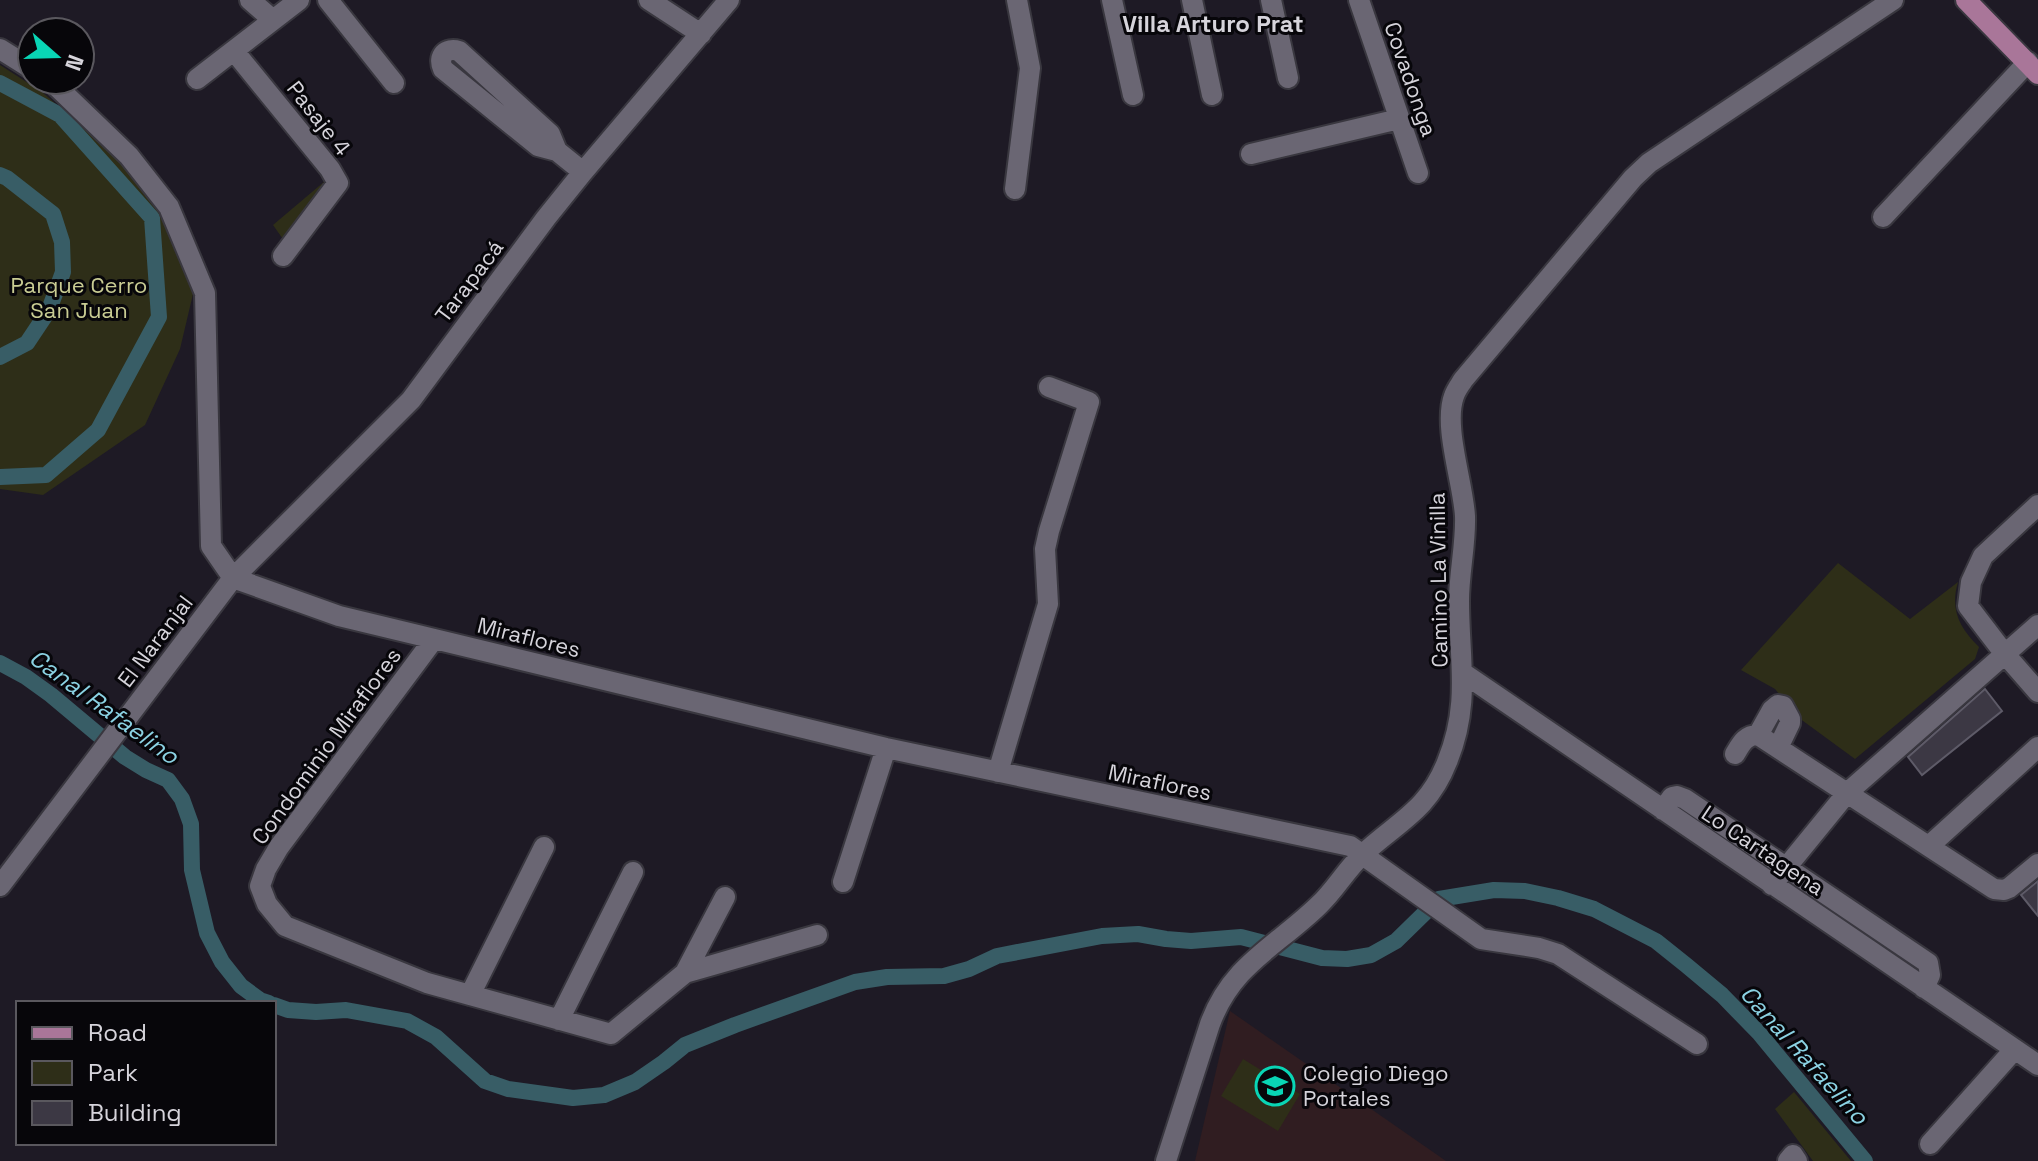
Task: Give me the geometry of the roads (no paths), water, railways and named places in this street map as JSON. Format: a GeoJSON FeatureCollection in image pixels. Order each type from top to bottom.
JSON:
{"type":"FeatureCollection","features":[{"type":"Feature","properties":{"kind":"main road"},"geometry":{"type":"LineString","coordinates":[[1966,0],[2033,68]]}},
{"type":"Feature","properties":{"kind":"street"},"geometry":{"type":"LineString","coordinates":[[250,0],[273,20]]}},
{"type":"Feature","properties":{"kind":"street"},"geometry":{"type":"LineString","coordinates":[[197,79],[299,0]]}},
{"type":"Feature","properties":{"kind":"street"},"geometry":{"type":"LineString","coordinates":[[328,0],[394,83]]}},
{"type":"Feature","properties":{"kind":"street"},"geometry":{"type":"LineString","coordinates":[[649,0],[701,34]]}},
{"type":"Feature","properties":{"kind":"street","name":"Tarapacá"},"geometry":{"type":"LineString","coordinates":[[233,578],[411,400],[546,218],[729,0]]}},
{"type":"Feature","properties":{"kind":"street"},"geometry":{"type":"LineString","coordinates":[[1015,189],[1030,68],[1017,0]]}},
{"type":"Feature","properties":{"kind":"street"},"geometry":{"type":"LineString","coordinates":[[1112,0],[1133,95]]}},
{"type":"Feature","properties":{"kind":"street"},"geometry":{"type":"LineString","coordinates":[[1192,0],[1212,95]]}},
{"type":"Feature","properties":{"kind":"street"},"geometry":{"type":"LineString","coordinates":[[1271,0],[1288,78]]}},
{"type":"Feature","properties":{"kind":"street","name":"Covadonga"},"geometry":{"type":"LineString","coordinates":[[1359,0],[1418,173]]}},
{"type":"Feature","properties":{"kind":"street","name":"Camino La Vinilla"},"geometry":{"type":"LineString","coordinates":[[1166,1161],[1217,1005],[1229,986],[1260,953],[1322,903],[1362,855],[1421,806],[1440,778],[1458,729],[1463,700],[1459,599],[1465,516],[1451,412],[1454,396],[1463,380],[1649,163],[1893,0]]}},
{"type":"Feature","properties":{"kind":"street"},"geometry":{"type":"LineString","coordinates":[[557,151],[550,134],[459,51],[452,48],[447,50],[440,62],[443,69],[538,146],[557,151],[583,172]]}},
{"type":"Feature","properties":{"kind":"street","name":"Pasaje 4"},"geometry":{"type":"LineString","coordinates":[[234,51],[338,183],[283,256]]}},
{"type":"Feature","properties":{"kind":"street"},"geometry":{"type":"LineString","coordinates":[[1883,217],[2033,68]]}},
{"type":"Feature","properties":{"kind":"street"},"geometry":{"type":"LineString","coordinates":[[67,96],[129,156],[169,207],[205,293],[211,546],[233,578]]}},
{"type":"Feature","properties":{"kind":"street"},"geometry":{"type":"LineString","coordinates":[[1251,154],[1399,119]]}},
{"type":"Feature","properties":{"kind":"street"},"geometry":{"type":"LineString","coordinates":[[998,772],[1048,604],[1045,549],[1089,402],[1049,387]]}},
{"type":"Feature","properties":{"kind":"street"},"geometry":{"type":"LineString","coordinates":[[2038,505],[1983,556],[1971,582],[1968,606],[2038,692]]}},
{"type":"Feature","properties":{"kind":"street","name":"Miraflores"},"geometry":{"type":"LineString","coordinates":[[233,578],[339,616],[886,748],[1350,846],[1481,939],[1558,954],[1697,1044]]}},
{"type":"Feature","properties":{"kind":"street","name":"El Naranjal"},"geometry":{"type":"LineString","coordinates":[[0,886],[233,578]]}},
{"type":"Feature","properties":{"kind":"street"},"geometry":{"type":"LineString","coordinates":[[1772,885],[1847,793],[2038,625]]}},
{"type":"Feature","properties":{"kind":"street","name":"Condominio Miraflores"},"geometry":{"type":"LineString","coordinates":[[434,639],[279,847],[266,869],[260,886],[267,904],[285,926],[427,983],[611,1034],[685,973],[725,897]]}},
{"type":"Feature","properties":{"kind":"street","name":"Lo Cartagena"},"geometry":{"type":"LineString","coordinates":[[1463,673],[2038,1065]]}},
{"type":"Feature","properties":{"kind":"street"},"geometry":{"type":"LineString","coordinates":[[1758,735],[1772,710],[1778,705],[1783,706],[1790,723],[1778,748]]}},
{"type":"Feature","properties":{"kind":"street"},"geometry":{"type":"LineString","coordinates":[[1735,754],[1745,739],[1758,735],[1998,890],[2009,888],[2038,864]]}},
{"type":"Feature","properties":{"kind":"street"},"geometry":{"type":"LineString","coordinates":[[1929,846],[2038,747]]}},
{"type":"Feature","properties":{"kind":"street"},"geometry":{"type":"LineString","coordinates":[[843,882],[886,748]]}},
{"type":"Feature","properties":{"kind":"street"},"geometry":{"type":"LineString","coordinates":[[1663,810],[1672,797],[1677,796],[1928,963],[1930,975],[1924,988]]}},
{"type":"Feature","properties":{"kind":"street"},"geometry":{"type":"LineString","coordinates":[[470,995],[544,847]]}},
{"type":"Feature","properties":{"kind":"street"},"geometry":{"type":"LineString","coordinates":[[559,1020],[633,872]]}},
{"type":"Feature","properties":{"kind":"street"},"geometry":{"type":"LineString","coordinates":[[685,973],[817,935]]}},
{"type":"Feature","properties":{"kind":"street"},"geometry":{"type":"LineString","coordinates":[[1930,1144],[2014,1050]]}},
{"type":"Feature","properties":{"kind":"street"},"geometry":{"type":"LineString","coordinates":[[1788,1161],[1793,1155],[1797,1161]]}},
{"type":"Feature","properties":{"kind":"waterway","name":"Canal Rafaelino"},"geometry":{"type":"LineString","coordinates":[[0,83],[60,115],[152,218],[159,317],[98,430],[46,475],[0,477]]}},
{"type":"Feature","properties":{"kind":"waterway"},"geometry":{"type":"LineString","coordinates":[[0,175],[53,214],[62,242],[63,272],[49,310],[27,343],[0,357]]}},
{"type":"Feature","properties":{"kind":"waterway","name":"Canal Rafaelino"},"geometry":{"type":"LineString","coordinates":[[0,663],[51,695],[125,757],[168,780],[182,799],[191,824],[192,870],[207,933],[222,962],[241,986],[263,1001]]}},
{"type":"Feature","properties":{"kind":"waterway","name":"Canal Rafaelino"},"geometry":{"type":"LineString","coordinates":[[276,1006],[316,1012],[346,1010],[407,1021],[436,1037],[485,1081],[508,1089],[573,1098],[604,1095],[635,1082],[685,1045],[855,982],[887,977],[944,976],[997,956],[1102,936],[1138,934],[1191,941],[1241,937],[1322,958],[1347,959],[1371,955],[1396,941],[1439,899],[1494,890],[1525,891],[1594,909],[1656,941],[1722,995],[1759,1033],[1865,1161]]}},
{"type":"Feature","properties":{"kind":"place","name":"Colegio Diego Portales"},"geometry":{"type":"Point","coordinates":[1275,1086]}},
{"type":"Feature","properties":{"kind":"district","name":"Villa Arturo Prat"},"geometry":{"type":"Point","coordinates":[1213,24]}},
{"type":"Feature","properties":{"kind":"park label","name":"Parque Cerro San Juan"},"geometry":{"type":"Point","coordinates":[79,298]}}]}
